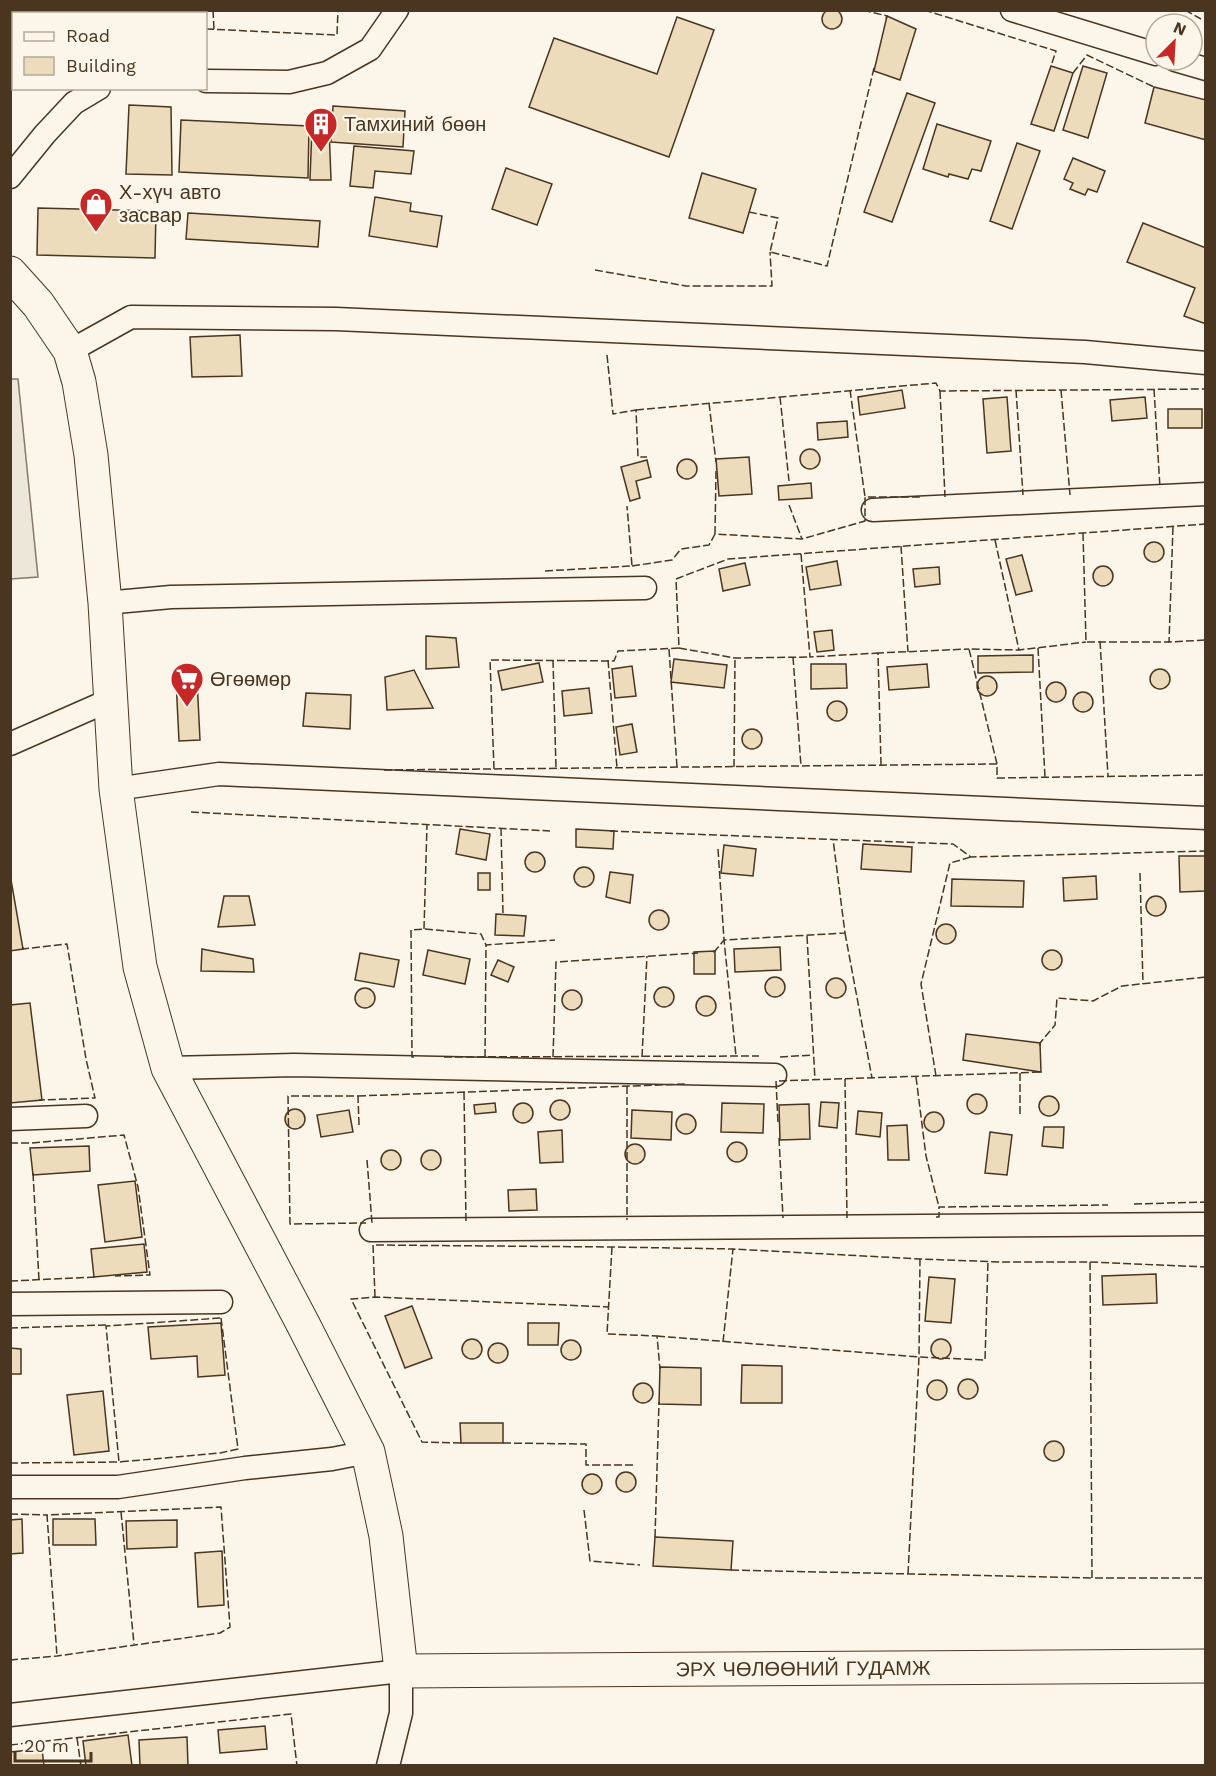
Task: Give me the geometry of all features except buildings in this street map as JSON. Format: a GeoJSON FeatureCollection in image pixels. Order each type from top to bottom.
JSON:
{"type":"FeatureCollection","features":[{"type":"Feature","properties":{"kind":"main road"},"geometry":{"type":"LineString","coordinates":[[10,273],[38,304],[70,351],[79,382],[91,455],[105,603],[116,789],[140,967],[168,1068],[368,1452],[386,1536],[401,1671]]}},
{"type":"Feature","properties":{"kind":"main road","name":"ЭРХ ЧӨЛӨӨНИЙ ГУДАМЖ"},"geometry":{"type":"LineString","coordinates":[[401,1671],[1206,1666]]}},
{"type":"Feature","properties":{"kind":"street"},"geometry":{"type":"LineString","coordinates":[[207,81],[290,82],[327,73],[370,49],[398,10]]}},
{"type":"Feature","properties":{"kind":"street"},"geometry":{"type":"LineString","coordinates":[[1012,10],[1144,50]]}},
{"type":"Feature","properties":{"kind":"street"},"geometry":{"type":"LineString","coordinates":[[10,177],[74,103],[96,90]]}},
{"type":"Feature","properties":{"kind":"street"},"geometry":{"type":"LineString","coordinates":[[70,351],[131,317],[313,318],[1085,352],[1206,363]]}},
{"type":"Feature","properties":{"kind":"street"},"geometry":{"type":"LineString","coordinates":[[873,510],[1206,494]]}},
{"type":"Feature","properties":{"kind":"street"},"geometry":{"type":"LineString","coordinates":[[105,603],[171,597],[645,588]]}},
{"type":"Feature","properties":{"kind":"street"},"geometry":{"type":"LineString","coordinates":[[10,744],[110,700]]}},
{"type":"Feature","properties":{"kind":"street"},"geometry":{"type":"LineString","coordinates":[[116,789],[219,774],[1206,818]]}},
{"type":"Feature","properties":{"kind":"street"},"geometry":{"type":"LineString","coordinates":[[168,1068],[294,1065],[775,1075]]}},
{"type":"Feature","properties":{"kind":"street"},"geometry":{"type":"LineString","coordinates":[[10,1119],[86,1116]]}},
{"type":"Feature","properties":{"kind":"street"},"geometry":{"type":"LineString","coordinates":[[371,1230],[1206,1224]]}},
{"type":"Feature","properties":{"kind":"street"},"geometry":{"type":"LineString","coordinates":[[10,1304],[221,1302]]}},
{"type":"Feature","properties":{"kind":"street"},"geometry":{"type":"LineString","coordinates":[[10,1487],[118,1487],[245,1468],[332,1459],[368,1452]]}},
{"type":"Feature","properties":{"kind":"street"},"geometry":{"type":"LineString","coordinates":[[10,1715],[401,1671],[401,1713],[388,1766]]}},
{"type":"Feature","properties":{"kind":"shaded area"},"geometry":{"type":"Polygon","coordinates":[[[11,379],[18,379],[38,577],[11,579],[11,379]]]}},
{"type":"Feature","properties":{"kind":"fence"},"geometry":{"type":"LineString","coordinates":[[213,10],[214,29]]}},
{"type":"Feature","properties":{"kind":"fence"},"geometry":{"type":"LineString","coordinates":[[207,29],[337,35],[338,10]]}},
{"type":"Feature","properties":{"kind":"fence"},"geometry":{"type":"LineString","coordinates":[[863,10],[887,16],[886,19]]}},
{"type":"Feature","properties":{"kind":"fence"},"geometry":{"type":"LineString","coordinates":[[924,10],[1056,51],[1051,66]]}},
{"type":"Feature","properties":{"kind":"fence"},"geometry":{"type":"LineString","coordinates":[[1185,10],[1189,12]]}},
{"type":"Feature","properties":{"kind":"fence"},"geometry":{"type":"LineString","coordinates":[[55,11],[59,12]]}},
{"type":"Feature","properties":{"kind":"fence"},"geometry":{"type":"LineString","coordinates":[[1073,73],[1087,55],[1154,87]]}},
{"type":"Feature","properties":{"kind":"fence"},"geometry":{"type":"LineString","coordinates":[[749,212],[778,218],[770,252],[827,266],[874,68]]}},
{"type":"Feature","properties":{"kind":"fence"},"geometry":{"type":"LineString","coordinates":[[595,270],[686,286],[772,286],[770,252]]}},
{"type":"Feature","properties":{"kind":"fence"},"geometry":{"type":"LineString","coordinates":[[607,355],[613,414],[636,410],[638,457],[647,457]]}},
{"type":"Feature","properties":{"kind":"fence"},"geometry":{"type":"LineString","coordinates":[[636,410],[936,383],[940,391],[1206,389]]}},
{"type":"Feature","properties":{"kind":"fence"},"geometry":{"type":"LineString","coordinates":[[1154,389],[1160,488]]}},
{"type":"Feature","properties":{"kind":"fence"},"geometry":{"type":"LineString","coordinates":[[850,390],[865,497]]}},
{"type":"Feature","properties":{"kind":"fence"},"geometry":{"type":"LineString","coordinates":[[1016,390],[1023,495]]}},
{"type":"Feature","properties":{"kind":"fence"},"geometry":{"type":"LineString","coordinates":[[1061,390],[1070,495]]}},
{"type":"Feature","properties":{"kind":"fence"},"geometry":{"type":"LineString","coordinates":[[940,391],[945,497]]}},
{"type":"Feature","properties":{"kind":"fence"},"geometry":{"type":"LineString","coordinates":[[780,397],[789,481]]}},
{"type":"Feature","properties":{"kind":"fence"},"geometry":{"type":"LineString","coordinates":[[709,403],[716,462]]}},
{"type":"Feature","properties":{"kind":"fence"},"geometry":{"type":"LineString","coordinates":[[715,534],[716,471]]}},
{"type":"Feature","properties":{"kind":"fence"},"geometry":{"type":"LineString","coordinates":[[632,566],[672,560],[681,549],[709,545],[715,534],[802,539],[865,521],[865,497],[920,497]]}},
{"type":"Feature","properties":{"kind":"fence"},"geometry":{"type":"LineString","coordinates":[[789,505],[802,539]]}},
{"type":"Feature","properties":{"kind":"fence"},"geometry":{"type":"LineString","coordinates":[[545,571],[632,566],[627,506]]}},
{"type":"Feature","properties":{"kind":"fence"},"geometry":{"type":"LineString","coordinates":[[494,769],[490,660],[614,661],[618,651],[679,648],[676,579],[728,559],[1206,524]]}},
{"type":"Feature","properties":{"kind":"fence"},"geometry":{"type":"LineString","coordinates":[[1173,527],[1169,642],[1206,640]]}},
{"type":"Feature","properties":{"kind":"fence"},"geometry":{"type":"LineString","coordinates":[[1083,533],[1086,642],[1169,642]]}},
{"type":"Feature","properties":{"kind":"fence"},"geometry":{"type":"LineString","coordinates":[[995,540],[1019,650],[1086,642]]}},
{"type":"Feature","properties":{"kind":"fence"},"geometry":{"type":"LineString","coordinates":[[901,546],[908,652]]}},
{"type":"Feature","properties":{"kind":"fence"},"geometry":{"type":"LineString","coordinates":[[801,554],[810,657],[878,653]]}},
{"type":"Feature","properties":{"kind":"fence"},"geometry":{"type":"LineString","coordinates":[[1100,641],[1108,776]]}},
{"type":"Feature","properties":{"kind":"fence"},"geometry":{"type":"LineString","coordinates":[[679,648],[735,658],[810,657]]}},
{"type":"Feature","properties":{"kind":"fence"},"geometry":{"type":"LineString","coordinates":[[1038,648],[1045,777]]}},
{"type":"Feature","properties":{"kind":"fence"},"geometry":{"type":"LineString","coordinates":[[669,649],[677,767]]}},
{"type":"Feature","properties":{"kind":"fence"},"geometry":{"type":"LineString","coordinates":[[997,764],[969,649],[1019,650]]}},
{"type":"Feature","properties":{"kind":"fence"},"geometry":{"type":"LineString","coordinates":[[881,765],[878,653],[969,649]]}},
{"type":"Feature","properties":{"kind":"fence"},"geometry":{"type":"LineString","coordinates":[[793,657],[801,766]]}},
{"type":"Feature","properties":{"kind":"fence"},"geometry":{"type":"LineString","coordinates":[[734,767],[735,658]]}},
{"type":"Feature","properties":{"kind":"fence"},"geometry":{"type":"LineString","coordinates":[[553,660],[556,768]]}},
{"type":"Feature","properties":{"kind":"fence"},"geometry":{"type":"LineString","coordinates":[[608,660],[617,768]]}},
{"type":"Feature","properties":{"kind":"fence"},"geometry":{"type":"LineString","coordinates":[[384,770],[997,764],[997,778],[1206,775]]}},
{"type":"Feature","properties":{"kind":"fence"},"geometry":{"type":"LineString","coordinates":[[191,812],[550,831]]}},
{"type":"Feature","properties":{"kind":"fence"},"geometry":{"type":"LineString","coordinates":[[424,929],[427,825]]}},
{"type":"Feature","properties":{"kind":"fence"},"geometry":{"type":"LineString","coordinates":[[501,828],[503,914]]}},
{"type":"Feature","properties":{"kind":"fence"},"geometry":{"type":"LineString","coordinates":[[610,831],[953,844],[971,857],[1206,851]]}},
{"type":"Feature","properties":{"kind":"fence"},"geometry":{"type":"LineString","coordinates":[[713,952],[724,940],[845,933],[833,839]]}},
{"type":"Feature","properties":{"kind":"fence"},"geometry":{"type":"LineString","coordinates":[[718,849],[724,940],[736,1056]]}},
{"type":"Feature","properties":{"kind":"fence"},"geometry":{"type":"LineString","coordinates":[[936,1076],[921,984],[950,863],[971,857]]}},
{"type":"Feature","properties":{"kind":"fence"},"geometry":{"type":"LineString","coordinates":[[1140,873],[1143,984]]}},
{"type":"Feature","properties":{"kind":"fence"},"geometry":{"type":"LineString","coordinates":[[414,1057],[412,1057],[411,930],[481,934],[486,945],[555,940]]}},
{"type":"Feature","properties":{"kind":"fence"},"geometry":{"type":"LineString","coordinates":[[845,933],[872,1078]]}},
{"type":"Feature","properties":{"kind":"fence"},"geometry":{"type":"LineString","coordinates":[[807,936],[815,1080]]}},
{"type":"Feature","properties":{"kind":"fence"},"geometry":{"type":"LineString","coordinates":[[23,947],[23,949],[67,944],[86,1059],[95,1098],[39,1100]]}},
{"type":"Feature","properties":{"kind":"fence"},"geometry":{"type":"LineString","coordinates":[[485,1057],[486,945]]}},
{"type":"Feature","properties":{"kind":"fence"},"geometry":{"type":"LineString","coordinates":[[553,1057],[556,962],[698,953]]}},
{"type":"Feature","properties":{"kind":"fence"},"geometry":{"type":"LineString","coordinates":[[642,1057],[647,956]]}},
{"type":"Feature","properties":{"kind":"fence"},"geometry":{"type":"LineString","coordinates":[[1040,1046],[1055,1025],[1057,998],[1093,1001],[1122,986],[1206,977]]}},
{"type":"Feature","properties":{"kind":"fence"},"geometry":{"type":"LineString","coordinates":[[780,1057],[813,1055]]}},
{"type":"Feature","properties":{"kind":"fence"},"geometry":{"type":"LineString","coordinates":[[444,1057],[759,1056]]}},
{"type":"Feature","properties":{"kind":"fence"},"geometry":{"type":"LineString","coordinates":[[779,1081],[1040,1072]]}},
{"type":"Feature","properties":{"kind":"fence"},"geometry":{"type":"LineString","coordinates":[[1020,1073],[1020,1117]]}},
{"type":"Feature","properties":{"kind":"fence"},"geometry":{"type":"LineString","coordinates":[[916,1077],[926,1156],[939,1207]]}},
{"type":"Feature","properties":{"kind":"fence"},"geometry":{"type":"LineString","coordinates":[[845,1079],[847,1218]]}},
{"type":"Feature","properties":{"kind":"fence"},"geometry":{"type":"LineString","coordinates":[[776,1081],[778,1123]]}},
{"type":"Feature","properties":{"kind":"fence"},"geometry":{"type":"LineString","coordinates":[[358,1096],[686,1084]]}},
{"type":"Feature","properties":{"kind":"fence"},"geometry":{"type":"LineString","coordinates":[[627,1086],[627,1220]]}},
{"type":"Feature","properties":{"kind":"fence"},"geometry":{"type":"LineString","coordinates":[[464,1092],[466,1222]]}},
{"type":"Feature","properties":{"kind":"fence"},"geometry":{"type":"LineString","coordinates":[[359,1125],[358,1096],[288,1096],[290,1224],[366,1223]]}},
{"type":"Feature","properties":{"kind":"fence"},"geometry":{"type":"LineString","coordinates":[[10,1143],[124,1135],[138,1187],[150,1275],[115,1276]]}},
{"type":"Feature","properties":{"kind":"fence"},"geometry":{"type":"LineString","coordinates":[[779,1138],[783,1218]]}},
{"type":"Feature","properties":{"kind":"fence"},"geometry":{"type":"LineString","coordinates":[[367,1160],[372,1223]]}},
{"type":"Feature","properties":{"kind":"fence"},"geometry":{"type":"LineString","coordinates":[[33,1173],[39,1280]]}},
{"type":"Feature","properties":{"kind":"fence"},"geometry":{"type":"LineString","coordinates":[[1134,1204],[1206,1202]]}},
{"type":"Feature","properties":{"kind":"fence"},"geometry":{"type":"LineString","coordinates":[[936,1217],[939,1217],[939,1207],[1108,1205]]}},
{"type":"Feature","properties":{"kind":"fence"},"geometry":{"type":"LineString","coordinates":[[375,1297],[373,1245],[733,1249]]}},
{"type":"Feature","properties":{"kind":"fence"},"geometry":{"type":"LineString","coordinates":[[612,1247],[607,1334],[657,1336],[660,1369]]}},
{"type":"Feature","properties":{"kind":"fence"},"geometry":{"type":"LineString","coordinates":[[723,1342],[733,1249],[920,1259],[1206,1267]]}},
{"type":"Feature","properties":{"kind":"fence"},"geometry":{"type":"LineString","coordinates":[[908,1574],[919,1357],[920,1259]]}},
{"type":"Feature","properties":{"kind":"fence"},"geometry":{"type":"LineString","coordinates":[[657,1336],[919,1357],[985,1360],[988,1261]]}},
{"type":"Feature","properties":{"kind":"fence"},"geometry":{"type":"LineString","coordinates":[[1090,1262],[1092,1578],[1206,1578]]}},
{"type":"Feature","properties":{"kind":"fence"},"geometry":{"type":"LineString","coordinates":[[10,1281],[97,1277]]}},
{"type":"Feature","properties":{"kind":"fence"},"geometry":{"type":"LineString","coordinates":[[461,1443],[422,1442],[351,1299],[375,1297],[609,1307]]}},
{"type":"Feature","properties":{"kind":"fence"},"geometry":{"type":"LineString","coordinates":[[221,1318],[238,1449],[220,1453],[119,1462],[106,1326],[221,1318]]}},
{"type":"Feature","properties":{"kind":"fence"},"geometry":{"type":"LineString","coordinates":[[10,1328],[106,1325]]}},
{"type":"Feature","properties":{"kind":"fence"},"geometry":{"type":"LineString","coordinates":[[655,1537],[659,1402]]}},
{"type":"Feature","properties":{"kind":"fence"},"geometry":{"type":"LineString","coordinates":[[503,1443],[586,1444],[586,1465],[634,1465]]}},
{"type":"Feature","properties":{"kind":"fence"},"geometry":{"type":"LineString","coordinates":[[10,1463],[121,1462]]}},
{"type":"Feature","properties":{"kind":"fence"},"geometry":{"type":"LineString","coordinates":[[10,1660],[57,1656],[220,1633],[230,1627],[221,1507],[47,1515],[57,1656]]}},
{"type":"Feature","properties":{"kind":"fence"},"geometry":{"type":"LineString","coordinates":[[584,1510],[590,1561],[640,1565]]}},
{"type":"Feature","properties":{"kind":"fence"},"geometry":{"type":"LineString","coordinates":[[121,1512],[134,1644]]}},
{"type":"Feature","properties":{"kind":"fence"},"geometry":{"type":"LineString","coordinates":[[10,1514],[47,1515]]}},
{"type":"Feature","properties":{"kind":"fence"},"geometry":{"type":"LineString","coordinates":[[731,1570],[1092,1578]]}},
{"type":"Feature","properties":{"kind":"fence"},"geometry":{"type":"LineString","coordinates":[[10,1745],[291,1714],[297,1766]]}},
{"type":"Feature","properties":{"kind":"fence"},"geometry":{"type":"LineString","coordinates":[[77,1738],[81,1766]]}},
{"type":"Feature","properties":{"kind":"place","name":"Тамхиний бөөн"},"geometry":{"type":"Point","coordinates":[321,153]}},
{"type":"Feature","properties":{"kind":"place","name":"Х-хүч авто засвар"},"geometry":{"type":"Point","coordinates":[96,233]}},
{"type":"Feature","properties":{"kind":"place","name":"Өгөөмөр"},"geometry":{"type":"Point","coordinates":[187,708]}}]}
